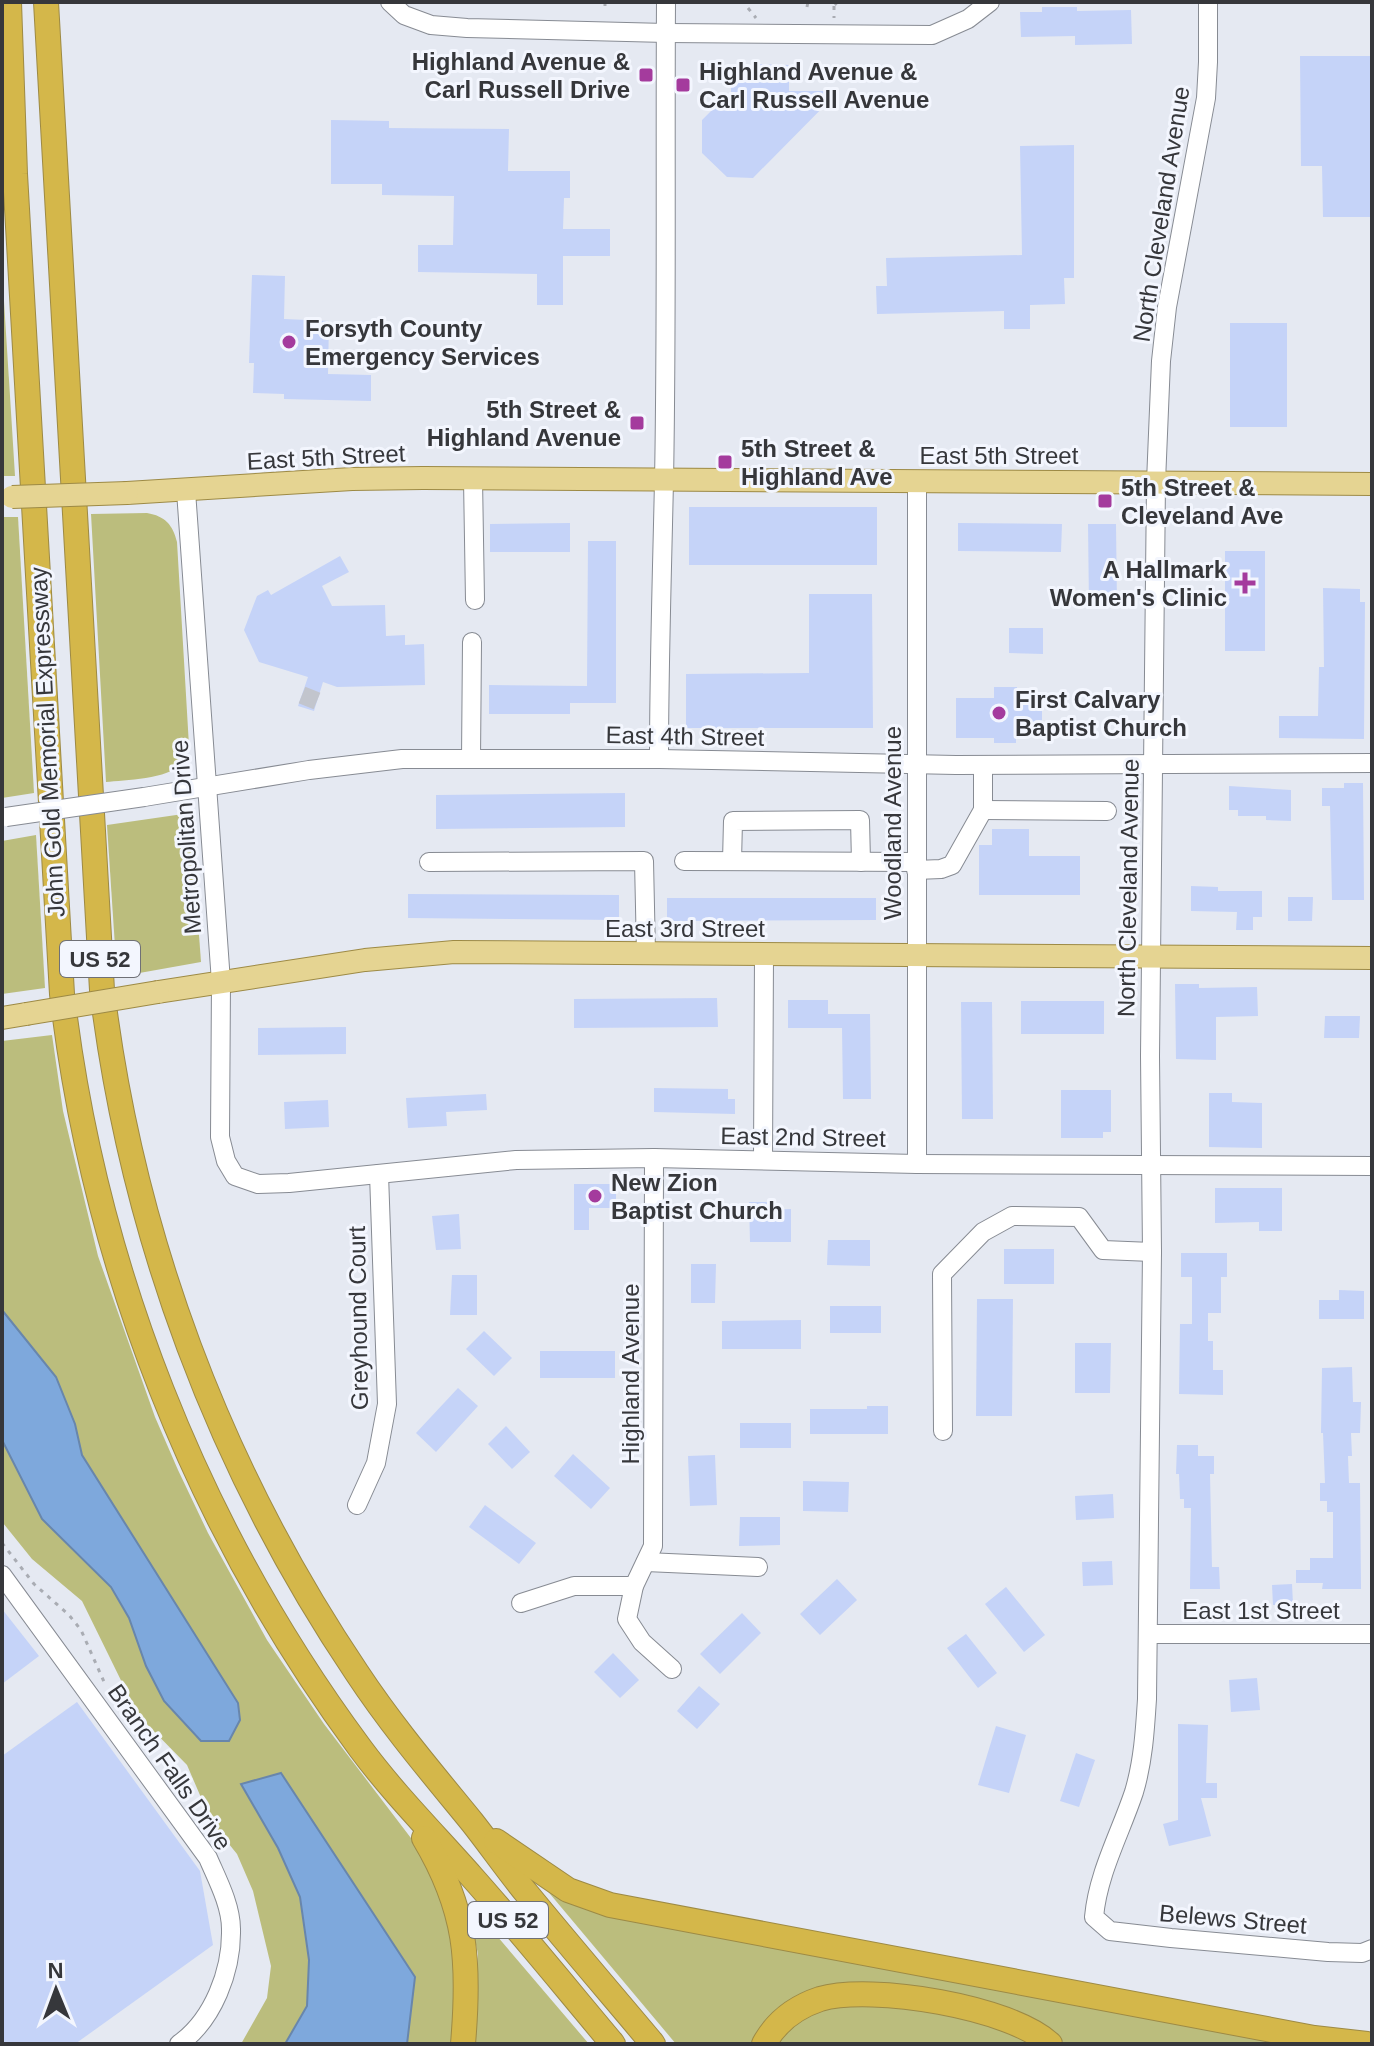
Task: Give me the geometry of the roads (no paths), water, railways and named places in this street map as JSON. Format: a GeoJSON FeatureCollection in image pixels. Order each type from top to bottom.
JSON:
{"type":"FeatureCollection","features":[{"type":"Feature","properties":{"kind":"highway","name":"John Gold Memorial Expressway"},"geometry":{"type":"LineString","coordinates":[[9,2],[15,174],[57,932],[70,1056],[95,1181],[129,1300],[150,1362],[199,1478],[257,1591],[315,1684],[400,1798],[473,1878],[613,2044]]}},
{"type":"Feature","properties":{"kind":"highway","name":"John Gold Memorial Expressway"},"geometry":{"type":"LineString","coordinates":[[46,2],[98,929],[110,1050],[134,1171],[167,1288],[230,1447],[263,1516],[292,1571],[358,1675],[393,1725],[526,1893],[653,2044]]}},
{"type":"Feature","properties":{"kind":"highway"},"geometry":{"type":"LineString","coordinates":[[2,104],[15,174]]}},
{"type":"Feature","properties":{"kind":"highway"},"geometry":{"type":"LineString","coordinates":[[400,1798],[444,1876],[461,1924],[467,1974],[463,2044]]}},
{"type":"Feature","properties":{"kind":"highway"},"geometry":{"type":"LineString","coordinates":[[474,1824],[547,1878],[568,1890],[610,1905],[1314,2038],[1367,2044]]}},
{"type":"Feature","properties":{"kind":"highway"},"geometry":{"type":"LineString","coordinates":[[764,2044],[784,2019],[806,2004],[840,1995],[858,1994],[920,1999],[969,2009],[1013,2022],[1050,2044]]}},
{"type":"Feature","properties":{"kind":"main road","name":"East 5th Street"},"geometry":{"type":"LineString","coordinates":[[2,497],[186,491],[352,479],[1372,484]]}},
{"type":"Feature","properties":{"kind":"main road","name":"East 3rd Street"},"geometry":{"type":"LineString","coordinates":[[2,1018],[409,954],[454,952],[1372,958]]}},
{"type":"Feature","properties":{"kind":"street"},"geometry":{"type":"LineString","coordinates":[[390,2],[404,15],[431,25],[666,33],[932,35],[968,19],[990,2]]}},
{"type":"Feature","properties":{"kind":"street"},"geometry":{"type":"LineString","coordinates":[[659,759],[659,611],[664,480],[666,2]]}},
{"type":"Feature","properties":{"kind":"street","name":"North Cleveland Avenue"},"geometry":{"type":"LineString","coordinates":[[1094,1917],[1096,1894],[1134,1792],[1144,1752],[1150,1634],[1150,1163],[1156,482],[1161,361],[1167,307],[1206,98],[1208,2]]}},
{"type":"Feature","properties":{"kind":"street"},"geometry":{"type":"LineString","coordinates":[[473,479],[475,600]]}},
{"type":"Feature","properties":{"kind":"street","name":"Woodland Avenue"},"geometry":{"type":"LineString","coordinates":[[917,481],[917,1164]]}},
{"type":"Feature","properties":{"kind":"street","name":"Metropolitan Drive"},"geometry":{"type":"LineString","coordinates":[[186,491],[221,982],[220,1137],[226,1161],[235,1176]]}},
{"type":"Feature","properties":{"kind":"street"},"geometry":{"type":"LineString","coordinates":[[471,759],[472,642]]}},
{"type":"Feature","properties":{"kind":"street","name":"East 4th Street"},"geometry":{"type":"LineString","coordinates":[[4,818],[378,761],[659,759],[983,765],[1372,763]]}},
{"type":"Feature","properties":{"kind":"street"},"geometry":{"type":"LineString","coordinates":[[684,861],[861,862],[941,869],[952,865],[983,810],[983,765]]}},
{"type":"Feature","properties":{"kind":"street"},"geometry":{"type":"LineString","coordinates":[[983,810],[1107,811]]}},
{"type":"Feature","properties":{"kind":"street"},"geometry":{"type":"LineString","coordinates":[[732,861],[733,821],[860,820],[861,862]]}},
{"type":"Feature","properties":{"kind":"street"},"geometry":{"type":"LineString","coordinates":[[429,862],[644,861],[646,953]]}},
{"type":"Feature","properties":{"kind":"street"},"geometry":{"type":"LineString","coordinates":[[763,1160],[764,955]]}},
{"type":"Feature","properties":{"kind":"street","name":"East 2nd Street"},"geometry":{"type":"LineString","coordinates":[[235,1176],[258,1184],[516,1160],[654,1158],[917,1164],[1372,1166]]}},
{"type":"Feature","properties":{"kind":"street","name":"Highland Avenue"},"geometry":{"type":"LineString","coordinates":[[634,1586],[653,1546],[654,1158]]}},
{"type":"Feature","properties":{"kind":"street","name":"Greyhound Court"},"geometry":{"type":"LineString","coordinates":[[357,1505],[376,1463],[387,1404],[379,1174]]}},
{"type":"Feature","properties":{"kind":"street"},"geometry":{"type":"LineString","coordinates":[[943,1431],[942,1274],[983,1232],[1012,1216],[1079,1217],[1103,1250],[1152,1252]]}},
{"type":"Feature","properties":{"kind":"street"},"geometry":{"type":"LineString","coordinates":[[646,1562],[758,1567]]}},
{"type":"Feature","properties":{"kind":"street","name":"Branch Falls Drive"},"geometry":{"type":"LineString","coordinates":[[2,1575],[208,1858],[222,1891],[231,1927],[220,1986],[194,2033],[179,2044]]}},
{"type":"Feature","properties":{"kind":"street"},"geometry":{"type":"LineString","coordinates":[[521,1603],[574,1586],[634,1586],[627,1619],[642,1642],[672,1669]]}},
{"type":"Feature","properties":{"kind":"street","name":"East 1st Street"},"geometry":{"type":"LineString","coordinates":[[1150,1634],[1372,1634]]}},
{"type":"Feature","properties":{"kind":"street","name":"Belews Street"},"geometry":{"type":"LineString","coordinates":[[1094,1917],[1110,1931],[1328,1952],[1362,1953],[1372,1949]]}},
{"type":"Feature","properties":{"kind":"water"},"geometry":{"type":"Polygon","coordinates":[[[2,1310],[56,1377],[75,1424],[82,1455],[238,1703],[240,1720],[229,1741],[201,1741],[164,1701],[146,1666],[129,1618],[111,1587],[42,1519],[2,1440],[2,1310]]]}},
{"type":"Feature","properties":{"kind":"water"},"geometry":{"type":"Polygon","coordinates":[[[281,1773],[415,1977],[407,2044],[285,2044],[307,2006],[309,1960],[300,1897],[278,1848],[241,1784],[281,1773]]]}},
{"type":"Feature","properties":{"kind":"tunnel"},"geometry":{"type":"LineString","coordinates":[[302,695],[317,701]]}},
{"type":"Feature","properties":{"kind":"place","name":"Highland Avenue & Carl Russell Drive"},"geometry":{"type":"Point","coordinates":[646,75]}},
{"type":"Feature","properties":{"kind":"place","name":"Highland Avenue & Carl Russell Avenue"},"geometry":{"type":"Point","coordinates":[683,85]}},
{"type":"Feature","properties":{"kind":"place","name":"Forsyth County Emergency Services"},"geometry":{"type":"Point","coordinates":[289,342]}},
{"type":"Feature","properties":{"kind":"place","name":"5th Street & Highland Avenue"},"geometry":{"type":"Point","coordinates":[637,423]}},
{"type":"Feature","properties":{"kind":"place","name":"5th Street & Highland Ave"},"geometry":{"type":"Point","coordinates":[725,462]}},
{"type":"Feature","properties":{"kind":"place","name":"5th Street & Cleveland Ave"},"geometry":{"type":"Point","coordinates":[1105,501]}},
{"type":"Feature","properties":{"kind":"place","name":"A Hallmark Women's Clinic"},"geometry":{"type":"Point","coordinates":[1245,583]}},
{"type":"Feature","properties":{"kind":"place","name":"First Calvary Baptist Church"},"geometry":{"type":"Point","coordinates":[999,713]}},
{"type":"Feature","properties":{"kind":"place","name":"New Zion Baptist Church"},"geometry":{"type":"Point","coordinates":[595,1196]}}]}
